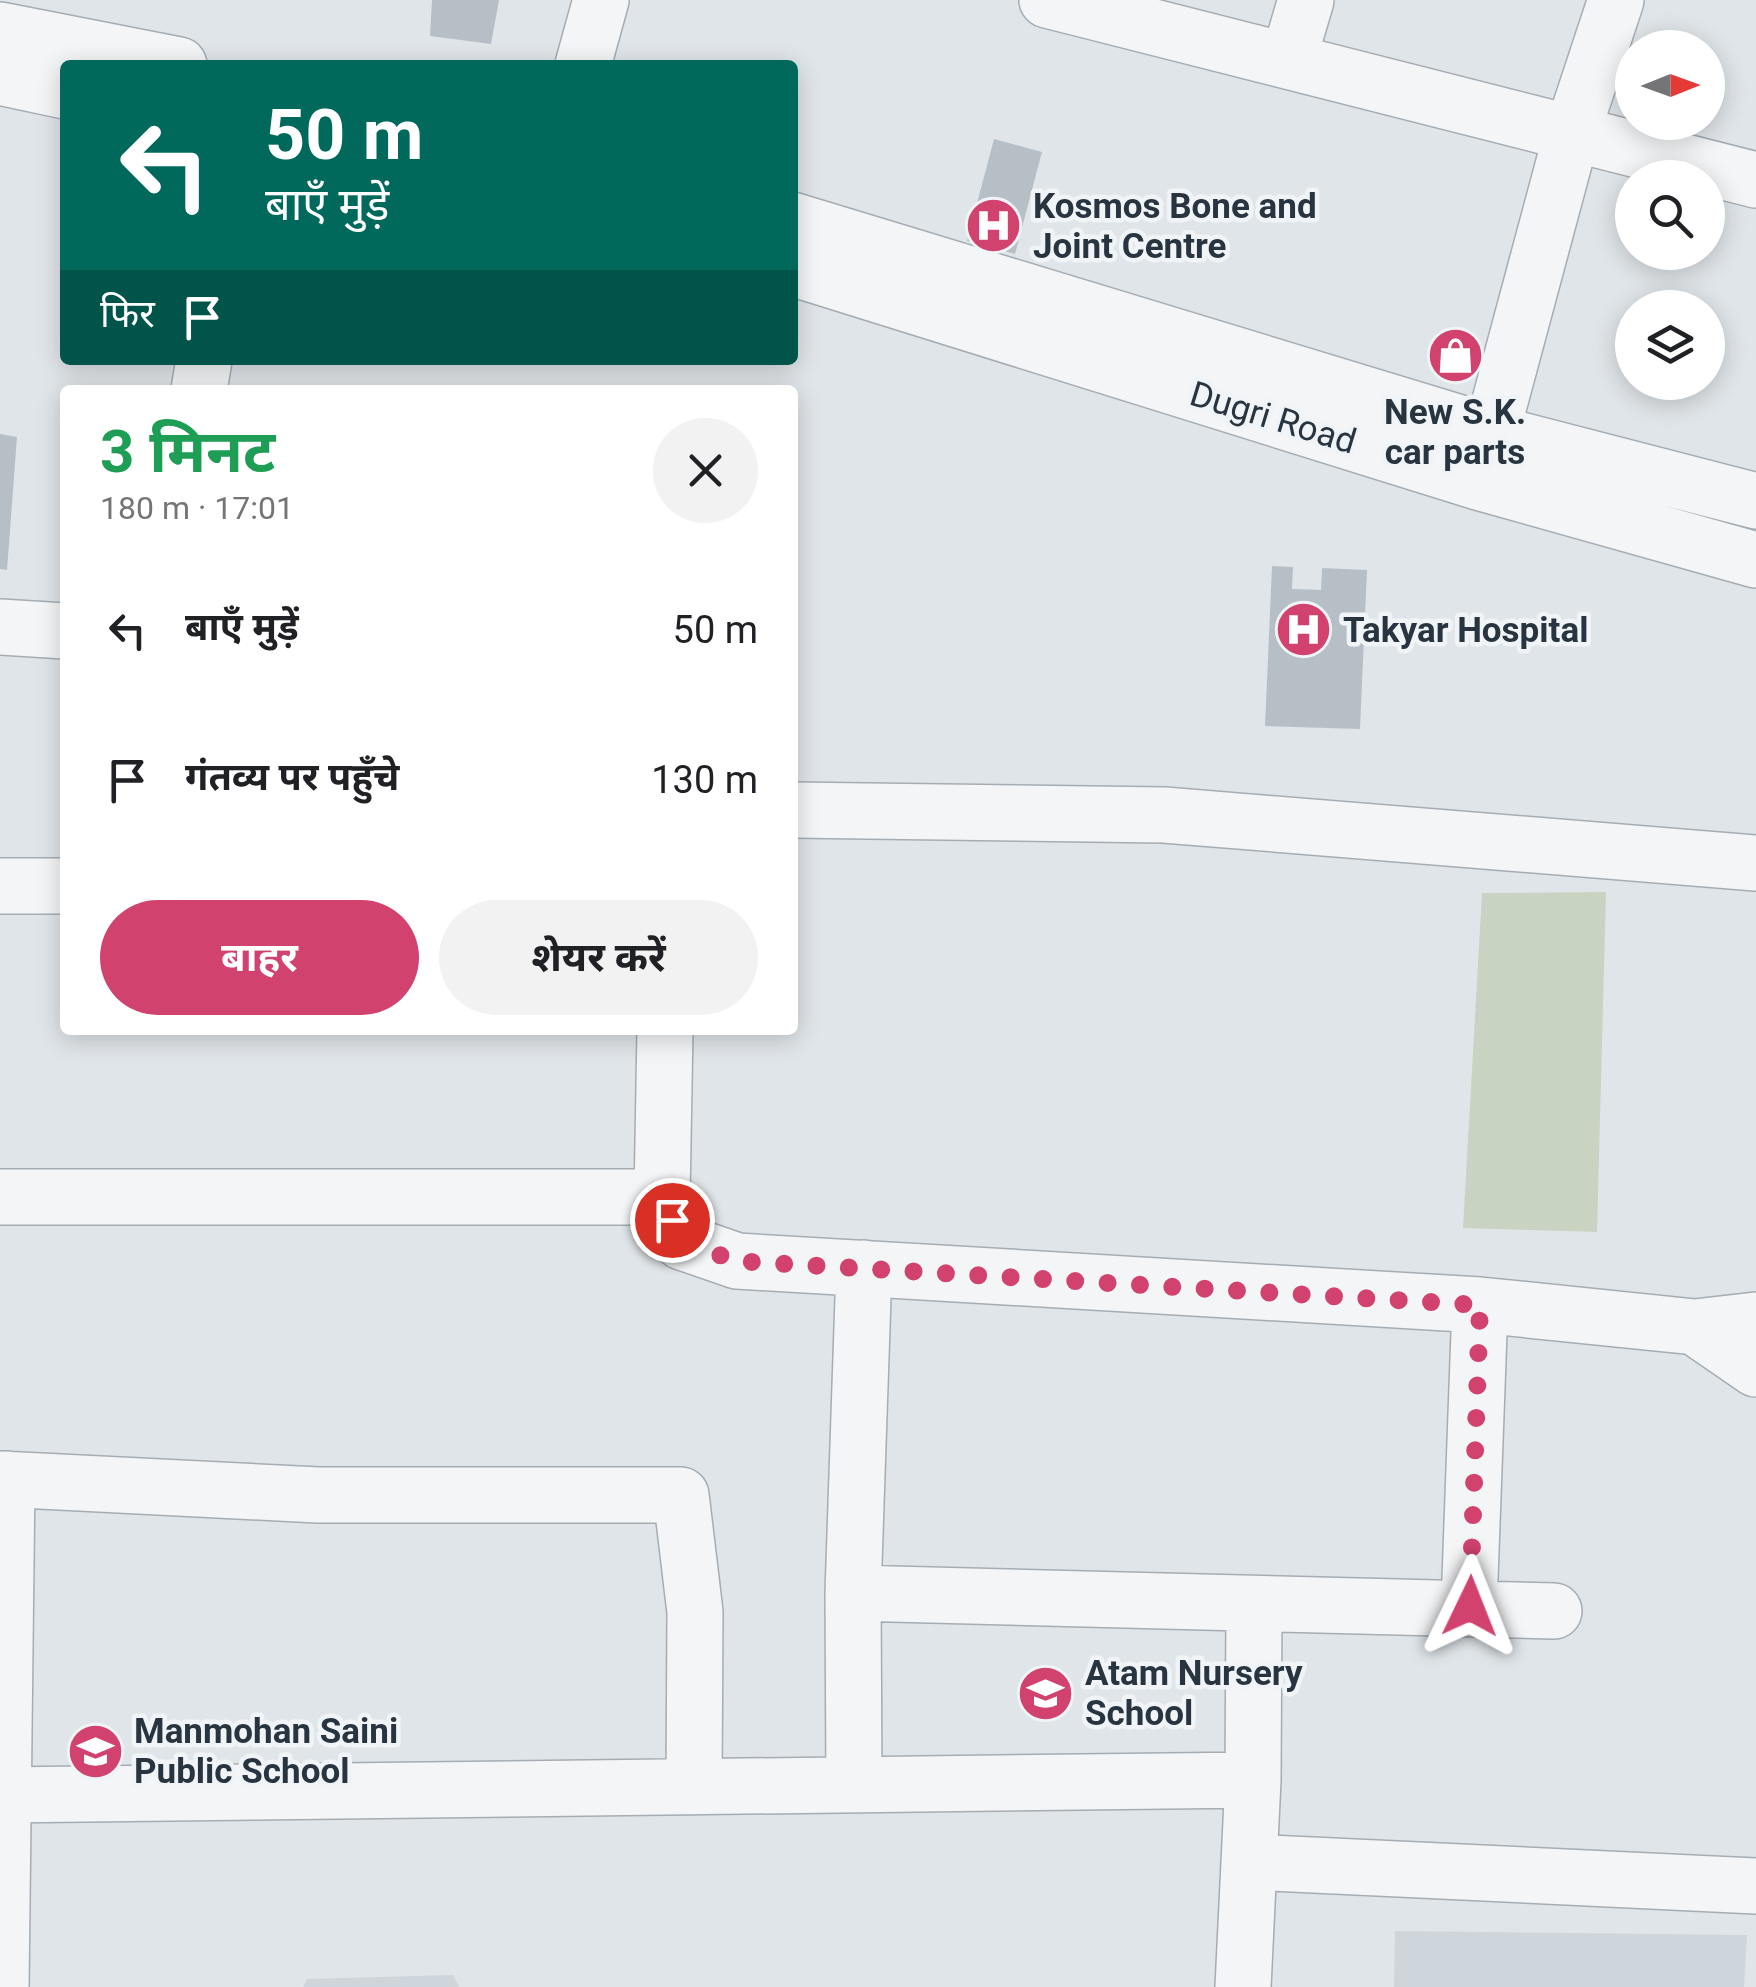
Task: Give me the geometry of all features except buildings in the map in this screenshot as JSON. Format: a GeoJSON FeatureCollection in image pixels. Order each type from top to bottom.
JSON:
{"type":"FeatureCollection","features":[{"type":"Feature","properties":{"kind":"street"},"geometry":{"type":"LineString","coordinates":[[584,60],[601,0]]}},
{"type":"Feature","properties":{"kind":"street"},"geometry":{"type":"LineString","coordinates":[[1288,62],[1306,0]]}},
{"type":"Feature","properties":{"kind":"street"},"geometry":{"type":"LineString","coordinates":[[1486,457],[1572,133],[1616,0]]}},
{"type":"Feature","properties":{"kind":"street"},"geometry":{"type":"LineString","coordinates":[[1070,3],[1756,180]]}},
{"type":"Feature","properties":{"kind":"street"},"geometry":{"type":"LineString","coordinates":[[2,35],[149,60]]}},
{"type":"Feature","properties":{"kind":"street"},"geometry":{"type":"LineString","coordinates":[[2,35],[60,86]]}},
{"type":"Feature","properties":{"kind":"street","name":"Dugri Road"},"geometry":{"type":"LineString","coordinates":[[798,222],[1486,457],[1756,560]]}},
{"type":"Feature","properties":{"kind":"street","name":"Dugri Road"},"geometry":{"type":"LineString","coordinates":[[798,270],[1486,457],[1756,501]]}},
{"type":"Feature","properties":{"kind":"street"},"geometry":{"type":"LineString","coordinates":[[0,628],[60,631]]}},
{"type":"Feature","properties":{"kind":"street"},"geometry":{"type":"LineString","coordinates":[[798,810],[1164,815],[1756,862]]}},
{"type":"Feature","properties":{"kind":"street"},"geometry":{"type":"LineString","coordinates":[[0,886],[60,886]]}},
{"type":"Feature","properties":{"kind":"street"},"geometry":{"type":"LineString","coordinates":[[664,1035],[662,1197],[682,1242],[737,1261],[1480,1305],[1695,1327],[1756,1320]]}},
{"type":"Feature","properties":{"kind":"street"},"geometry":{"type":"LineString","coordinates":[[0,1197],[662,1197]]}},
{"type":"Feature","properties":{"kind":"street"},"geometry":{"type":"LineString","coordinates":[[854,1785],[853,1593],[864,1268]]}},
{"type":"Feature","properties":{"kind":"street"},"geometry":{"type":"LineString","coordinates":[[1470,1606],[1480,1305]]}},
{"type":"Feature","properties":{"kind":"street"},"geometry":{"type":"LineString","coordinates":[[1695,1327],[1756,1370]]}},
{"type":"Feature","properties":{"kind":"street"},"geometry":{"type":"LineString","coordinates":[[1,1987],[4,1479],[318,1495],[681,1495],[695,1612],[694,1787]]}},
{"type":"Feature","properties":{"kind":"street"},"geometry":{"type":"LineString","coordinates":[[853,1593],[1254,1606],[1470,1606],[1554,1612]]}},
{"type":"Feature","properties":{"kind":"street"},"geometry":{"type":"LineString","coordinates":[[1243,1987],[1253,1780],[1254,1606]]}},
{"type":"Feature","properties":{"kind":"street"},"geometry":{"type":"LineString","coordinates":[[2,1795],[1253,1780]]}},
{"type":"Feature","properties":{"kind":"street"},"geometry":{"type":"LineString","coordinates":[[1250,1862],[1756,1886]]}},
{"type":"Feature","properties":{"kind":"shaded area"},"geometry":{"type":"Polygon","coordinates":[[[1395,1931],[1747,1935],[1744,1987],[1394,1987],[1395,1931]]]}},
{"type":"Feature","properties":{"kind":"shaded area"},"geometry":{"type":"Polygon","coordinates":[[[453,1975],[459,1987],[303,1987],[307,1979],[453,1975]]]}},
{"type":"Feature","properties":{"kind":"green space"},"geometry":{"type":"Polygon","coordinates":[[[1606,892],[1597,1232],[1463,1228],[1482,893],[1606,892]]]}},
{"type":"Feature","properties":{"kind":"place","name":"Kosmos Bone and Joint Centre"},"geometry":{"type":"Point","coordinates":[994,226]}},
{"type":"Feature","properties":{"kind":"place","name":"New S.K. car parts"},"geometry":{"type":"Point","coordinates":[1455,356]}},
{"type":"Feature","properties":{"kind":"place","name":"Takyar Hospital"},"geometry":{"type":"Point","coordinates":[1304,630]}},
{"type":"Feature","properties":{"kind":"place","name":"Atam Nursery School"},"geometry":{"type":"Point","coordinates":[1046,1693]}},
{"type":"Feature","properties":{"kind":"place","name":"Manmohan Saini Public School"},"geometry":{"type":"Point","coordinates":[95,1751]}},
{"type":"Feature","properties":{"kind":"route"},"geometry":{"type":"LineString","coordinates":[[672,1220],[682,1242],[737,1261],[1480,1305],[1470,1606]]}}]}
